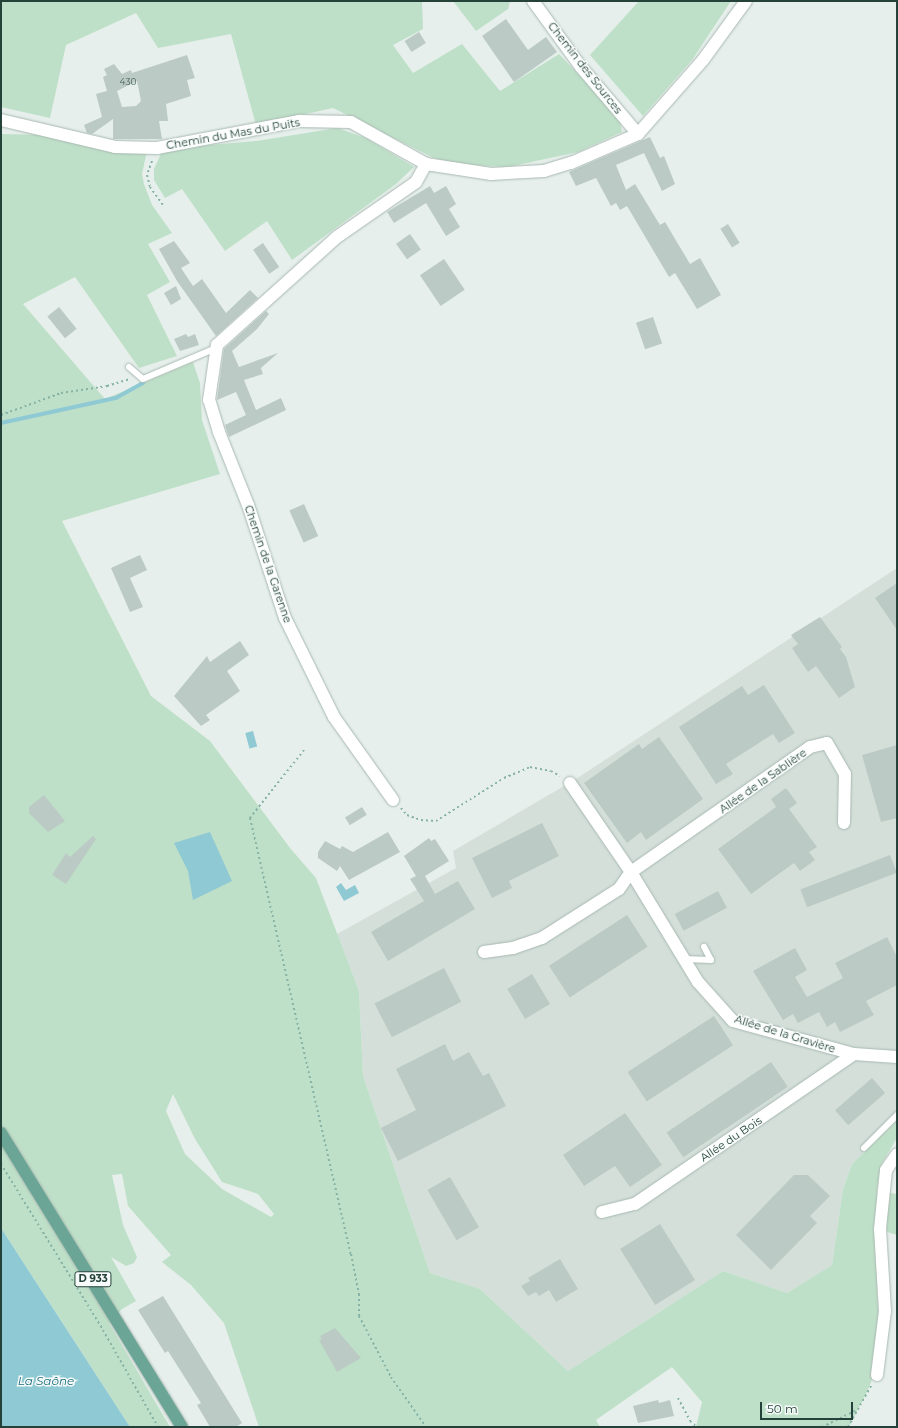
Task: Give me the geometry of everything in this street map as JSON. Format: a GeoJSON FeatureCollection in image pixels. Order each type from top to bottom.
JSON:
{"type":"FeatureCollection","features":[{"type":"Feature","properties":{"kind":"main road","name":"D 933"},"geometry":{"type":"LineString","coordinates":[[1,1133],[182,1427]]}},
{"type":"Feature","properties":{"kind":"street","name":"Chemin des Sources"},"geometry":{"type":"LineString","coordinates":[[533,1],[581,67],[638,134]]}},
{"type":"Feature","properties":{"kind":"street","name":"Chemin du Mas du Puits"},"geometry":{"type":"LineString","coordinates":[[1,120],[115,147],[157,148],[299,121],[351,122],[426,164],[490,174],[544,171],[571,163],[638,134],[703,60],[746,1]]}},
{"type":"Feature","properties":{"kind":"street"},"geometry":{"type":"LineString","coordinates":[[217,348],[337,237],[416,182],[426,164]]}},
{"type":"Feature","properties":{"kind":"street","name":"Chemin de la Garenne"},"geometry":{"type":"LineString","coordinates":[[217,348],[209,400],[219,432],[248,505],[285,618],[334,717],[393,800]]}},
{"type":"Feature","properties":{"kind":"street","name":"Allée de la Sablière"},"geometry":{"type":"LineString","coordinates":[[631,872],[810,747],[828,743],[845,774],[844,823]]}},
{"type":"Feature","properties":{"kind":"street"},"geometry":{"type":"LineString","coordinates":[[484,952],[513,948],[542,938],[619,889],[631,872],[570,783]]}},
{"type":"Feature","properties":{"kind":"street","name":"Allée de la Gravière"},"geometry":{"type":"LineString","coordinates":[[631,872],[698,982],[733,1021],[854,1054],[897,1057]]}},
{"type":"Feature","properties":{"kind":"street","name":"Allée du Bois"},"geometry":{"type":"LineString","coordinates":[[602,1212],[635,1204],[854,1054]]}},
{"type":"Feature","properties":{"kind":"street"},"geometry":{"type":"LineString","coordinates":[[878,1374],[885,1311],[880,1228],[886,1170],[897,1154]]}},
{"type":"Feature","properties":{"kind":"lane"},"geometry":{"type":"LineString","coordinates":[[129,367],[142,379],[217,348]]}},
{"type":"Feature","properties":{"kind":"lane"},"geometry":{"type":"LineString","coordinates":[[684,960],[711,960],[704,947]]}},
{"type":"Feature","properties":{"kind":"lane"},"geometry":{"type":"LineString","coordinates":[[864,1148],[897,1115]]}},
{"type":"Feature","properties":{"kind":"path"},"geometry":{"type":"LineString","coordinates":[[157,148],[147,174],[150,187],[164,206]]}},
{"type":"Feature","properties":{"kind":"path"},"geometry":{"type":"LineString","coordinates":[[1,415],[61,393],[107,386],[139,376]]}},
{"type":"Feature","properties":{"kind":"path"},"geometry":{"type":"LineString","coordinates":[[304,750],[250,818],[351,1254],[359,1294],[359,1316],[391,1377],[426,1427]]}},
{"type":"Feature","properties":{"kind":"path"},"geometry":{"type":"LineString","coordinates":[[393,800],[407,815],[421,820],[436,821],[504,778],[530,767],[551,771],[570,783]]}},
{"type":"Feature","properties":{"kind":"path"},"geometry":{"type":"LineString","coordinates":[[1,1164],[103,1330],[158,1427]]}},
{"type":"Feature","properties":{"kind":"path"},"geometry":{"type":"LineString","coordinates":[[848,1427],[878,1374]]}},
{"type":"Feature","properties":{"kind":"path"},"geometry":{"type":"LineString","coordinates":[[678,1398],[690,1421],[697,1427]]}},
{"type":"Feature","properties":{"kind":"path"},"geometry":{"type":"LineString","coordinates":[[822,1427],[858,1409]]}},
{"type":"Feature","properties":{"kind":"shaded area"},"geometry":{"type":"Polygon","coordinates":[[[897,568],[897,1121],[852,1164],[843,1189],[832,1265],[787,1293],[723,1271],[568,1371],[480,1289],[430,1273],[363,1076],[359,991],[337,934],[456,868],[453,851],[576,779],[897,568]]]}},
{"type":"Feature","properties":{"kind":"green space"},"geometry":{"type":"Polygon","coordinates":[[[1,1],[422,1],[423,29],[393,45],[413,73],[462,44],[500,91],[559,54],[619,117],[622,132],[578,152],[508,167],[458,164],[434,158],[333,108],[256,125],[231,34],[158,48],[136,13],[66,45],[50,118],[1,107],[1,1]]]}},
{"type":"Feature","properties":{"kind":"green space"},"geometry":{"type":"Polygon","coordinates":[[[453,1],[510,1],[508,9],[476,31],[453,1]]]}},
{"type":"Feature","properties":{"kind":"green space"},"geometry":{"type":"Polygon","coordinates":[[[639,1],[731,1],[692,60],[643,116],[590,55],[639,1]]]}},
{"type":"Feature","properties":{"kind":"green space"},"geometry":{"type":"Polygon","coordinates":[[[337,128],[366,138],[414,167],[396,184],[292,260],[267,221],[225,251],[182,189],[165,198],[154,180],[154,169],[163,149],[257,141],[337,128]]]}},
{"type":"Feature","properties":{"kind":"green space"},"geometry":{"type":"Polygon","coordinates":[[[1,134],[52,135],[147,151],[142,174],[144,184],[152,205],[172,233],[148,244],[170,282],[147,295],[177,356],[139,368],[75,277],[23,304],[105,399],[193,362],[200,383],[202,420],[220,474],[62,521],[151,696],[210,741],[290,848],[316,878],[359,991],[363,1076],[430,1273],[480,1289],[568,1371],[723,1271],[787,1293],[832,1265],[843,1189],[852,1164],[897,1121],[897,1138],[881,1165],[877,1189],[877,1292],[881,1355],[868,1390],[849,1427],[696,1427],[702,1402],[672,1367],[596,1420],[600,1427],[259,1427],[224,1323],[191,1285],[162,1262],[171,1255],[128,1206],[122,1174],[112,1175],[123,1225],[137,1257],[134,1263],[126,1266],[111,1257],[136,1301],[122,1309],[109,1323],[170,1427],[130,1427],[1,1228],[1,134]],[[173,1094],[166,1111],[185,1154],[222,1189],[271,1217],[274,1214],[258,1194],[222,1182],[195,1139],[173,1094]]]}},
{"type":"Feature","properties":{"kind":"green space"},"geometry":{"type":"Polygon","coordinates":[[[884,1192],[897,1194],[897,1235],[887,1232],[884,1192]]]}},
{"type":"Feature","properties":{"kind":"water"},"geometry":{"type":"Polygon","coordinates":[[[253,731],[257,746],[249,749],[245,733],[253,731]]]}},
{"type":"Feature","properties":{"kind":"water"},"geometry":{"type":"Polygon","coordinates":[[[210,832],[232,881],[193,900],[188,871],[174,843],[210,832]]]}},
{"type":"Feature","properties":{"kind":"water"},"geometry":{"type":"Polygon","coordinates":[[[341,883],[346,890],[355,885],[359,893],[344,901],[336,887],[341,883]]]}},
{"type":"Feature","properties":{"kind":"water","name":"La Saône"},"geometry":{"type":"Polygon","coordinates":[[[1,1228],[32,1276],[130,1427],[1,1427],[1,1228]]]}},
{"type":"Feature","properties":{"kind":"building"},"geometry":{"type":"Polygon","coordinates":[[[506,19],[528,50],[546,37],[557,52],[514,82],[482,36],[506,19]]]}},
{"type":"Feature","properties":{"kind":"building"},"geometry":{"type":"Polygon","coordinates":[[[419,32],[426,43],[411,52],[405,41],[419,32]]]}},
{"type":"Feature","properties":{"kind":"building"},"geometry":{"type":"Polygon","coordinates":[[[187,55],[195,78],[187,80],[191,96],[166,104],[168,121],[159,121],[162,139],[113,139],[113,119],[92,134],[87,133],[84,125],[102,117],[96,94],[107,91],[103,77],[107,75],[104,69],[114,64],[122,74],[131,70],[132,73],[187,55]],[[137,81],[117,91],[122,107],[136,106],[141,101],[137,81]]]}},
{"type":"Feature","properties":{"kind":"building"},"geometry":{"type":"Polygon","coordinates":[[[650,137],[660,158],[664,156],[675,184],[662,191],[644,153],[616,165],[626,190],[635,184],[660,225],[665,222],[690,264],[700,258],[721,295],[697,309],[675,273],[669,277],[627,206],[620,210],[616,203],[611,206],[596,178],[576,186],[569,172],[650,137]]]}},
{"type":"Feature","properties":{"kind":"building"},"geometry":{"type":"Polygon","coordinates":[[[430,186],[434,193],[446,186],[456,204],[449,209],[460,227],[446,236],[426,203],[394,223],[387,212],[430,186]]]}},
{"type":"Feature","properties":{"kind":"building"},"geometry":{"type":"Polygon","coordinates":[[[728,224],[740,243],[732,247],[720,229],[728,224]]]}},
{"type":"Feature","properties":{"kind":"building"},"geometry":{"type":"Polygon","coordinates":[[[410,234],[421,250],[407,259],[396,244],[410,234]]]}},
{"type":"Feature","properties":{"kind":"building"},"geometry":{"type":"Polygon","coordinates":[[[174,241],[190,263],[181,268],[193,286],[202,279],[226,313],[250,290],[258,298],[216,336],[177,281],[159,249],[174,241]]]}},
{"type":"Feature","properties":{"kind":"building"},"geometry":{"type":"Polygon","coordinates":[[[263,243],[279,267],[269,274],[253,250],[263,243]]]}},
{"type":"Feature","properties":{"kind":"building"},"geometry":{"type":"Polygon","coordinates":[[[444,259],[465,290],[441,306],[420,275],[444,259]]]}},
{"type":"Feature","properties":{"kind":"building"},"geometry":{"type":"Polygon","coordinates":[[[176,286],[181,299],[171,305],[164,293],[176,286]]]}},
{"type":"Feature","properties":{"kind":"building"},"geometry":{"type":"Polygon","coordinates":[[[59,307],[77,329],[65,338],[47,316],[59,307]]]}},
{"type":"Feature","properties":{"kind":"building"},"geometry":{"type":"Polygon","coordinates":[[[266,311],[269,314],[257,329],[232,351],[239,367],[278,353],[261,368],[263,374],[244,380],[256,410],[281,398],[286,410],[229,437],[225,425],[246,415],[236,392],[217,400],[224,349],[266,311]]]}},
{"type":"Feature","properties":{"kind":"building"},"geometry":{"type":"Polygon","coordinates":[[[653,317],[662,343],[645,349],[636,323],[653,317]]]}},
{"type":"Feature","properties":{"kind":"building"},"geometry":{"type":"Polygon","coordinates":[[[186,334],[188,337],[195,334],[199,345],[180,351],[174,339],[186,334]]]}},
{"type":"Feature","properties":{"kind":"building"},"geometry":{"type":"Polygon","coordinates":[[[304,504],[318,536],[304,542],[289,511],[304,504]]]}},
{"type":"Feature","properties":{"kind":"building"},"geometry":{"type":"Polygon","coordinates":[[[140,555],[147,570],[130,578],[143,607],[130,612],[111,568],[140,555]]]}},
{"type":"Feature","properties":{"kind":"building"},"geometry":{"type":"Polygon","coordinates":[[[897,583],[897,630],[875,598],[897,583]]]}},
{"type":"Feature","properties":{"kind":"building"},"geometry":{"type":"Polygon","coordinates":[[[820,617],[842,647],[840,649],[846,657],[855,687],[839,698],[816,666],[808,672],[792,648],[798,644],[791,635],[820,617]]]}},
{"type":"Feature","properties":{"kind":"building"},"geometry":{"type":"Polygon","coordinates":[[[240,641],[249,655],[227,671],[240,691],[206,715],[210,720],[201,726],[174,696],[207,656],[210,662],[240,641]]]}},
{"type":"Feature","properties":{"kind":"building"},"geometry":{"type":"Polygon","coordinates":[[[764,685],[795,733],[779,743],[773,734],[726,764],[733,774],[716,784],[679,727],[742,686],[748,695],[764,685]]]}},
{"type":"Feature","properties":{"kind":"building"},"geometry":{"type":"Polygon","coordinates":[[[659,737],[703,799],[646,840],[641,832],[627,843],[584,783],[639,744],[642,749],[659,737]]]}},
{"type":"Feature","properties":{"kind":"building"},"geometry":{"type":"Polygon","coordinates":[[[897,745],[897,818],[881,822],[862,755],[897,745]]]}},
{"type":"Feature","properties":{"kind":"building"},"geometry":{"type":"Polygon","coordinates":[[[786,788],[797,803],[789,809],[817,847],[809,852],[815,860],[800,871],[794,863],[751,894],[718,849],[776,807],[771,799],[786,788]]]}},
{"type":"Feature","properties":{"kind":"building"},"geometry":{"type":"Polygon","coordinates":[[[44,795],[65,821],[48,832],[29,813],[29,807],[44,795]]]}},
{"type":"Feature","properties":{"kind":"building"},"geometry":{"type":"Polygon","coordinates":[[[362,807],[367,815],[350,825],[345,818],[362,807]]]}},
{"type":"Feature","properties":{"kind":"building"},"geometry":{"type":"Polygon","coordinates":[[[542,823],[559,856],[509,881],[512,888],[492,898],[472,858],[542,823]]]}},
{"type":"Feature","properties":{"kind":"building"},"geometry":{"type":"Polygon","coordinates":[[[388,832],[400,852],[349,880],[340,866],[337,871],[318,858],[318,852],[325,841],[340,849],[342,846],[353,852],[388,832]]]}},
{"type":"Feature","properties":{"kind":"building"},"geometry":{"type":"Polygon","coordinates":[[[93,836],[96,839],[66,884],[52,875],[66,853],[70,857],[93,836]]]}},
{"type":"Feature","properties":{"kind":"building"},"geometry":{"type":"Polygon","coordinates":[[[429,838],[431,841],[435,839],[449,861],[425,876],[435,894],[458,881],[475,909],[388,961],[371,932],[424,901],[410,879],[416,876],[404,856],[429,838]]]}},
{"type":"Feature","properties":{"kind":"building"},"geometry":{"type":"Polygon","coordinates":[[[890,855],[897,873],[807,907],[800,889],[890,855]]]}},
{"type":"Feature","properties":{"kind":"building"},"geometry":{"type":"Polygon","coordinates":[[[718,891],[727,908],[684,931],[675,914],[718,891]]]}},
{"type":"Feature","properties":{"kind":"building"},"geometry":{"type":"Polygon","coordinates":[[[627,915],[648,947],[570,998],[549,966],[627,915]]]}},
{"type":"Feature","properties":{"kind":"building"},"geometry":{"type":"Polygon","coordinates":[[[887,937],[897,957],[897,985],[866,1001],[874,1015],[840,1032],[835,1022],[827,1027],[819,1012],[798,1023],[793,1014],[783,1020],[753,971],[795,948],[807,970],[795,977],[807,997],[843,978],[835,963],[887,937]]]}},
{"type":"Feature","properties":{"kind":"building"},"geometry":{"type":"Polygon","coordinates":[[[444,968],[461,1002],[392,1037],[375,1003],[444,968]]]}},
{"type":"Feature","properties":{"kind":"building"},"geometry":{"type":"Polygon","coordinates":[[[532,974],[550,1004],[525,1019],[507,989],[532,974]]]}},
{"type":"Feature","properties":{"kind":"building"},"geometry":{"type":"Polygon","coordinates":[[[714,1016],[733,1045],[647,1101],[628,1072],[714,1016]]]}},
{"type":"Feature","properties":{"kind":"building"},"geometry":{"type":"Polygon","coordinates":[[[445,1044],[453,1061],[469,1052],[483,1076],[489,1073],[506,1106],[398,1161],[381,1128],[416,1110],[396,1069],[445,1044]]]}},
{"type":"Feature","properties":{"kind":"building"},"geometry":{"type":"Polygon","coordinates":[[[771,1062],[788,1087],[683,1157],[667,1132],[771,1062]]]}},
{"type":"Feature","properties":{"kind":"building"},"geometry":{"type":"Polygon","coordinates":[[[872,1078],[885,1093],[848,1125],[835,1110],[872,1078]]]}},
{"type":"Feature","properties":{"kind":"building"},"geometry":{"type":"Polygon","coordinates":[[[625,1113],[662,1165],[630,1187],[615,1166],[584,1186],[563,1155],[625,1113]]]}},
{"type":"Feature","properties":{"kind":"building"},"geometry":{"type":"Polygon","coordinates":[[[794,1175],[808,1175],[830,1196],[810,1216],[817,1223],[771,1270],[736,1235],[794,1175]]]}},
{"type":"Feature","properties":{"kind":"building"},"geometry":{"type":"Polygon","coordinates":[[[450,1177],[479,1227],[456,1240],[427,1190],[450,1177]]]}},
{"type":"Feature","properties":{"kind":"building"},"geometry":{"type":"Polygon","coordinates":[[[660,1224],[695,1280],[655,1305],[620,1249],[660,1224]]]}},
{"type":"Feature","properties":{"kind":"building"},"geometry":{"type":"Polygon","coordinates":[[[560,1259],[578,1289],[556,1302],[549,1290],[539,1296],[536,1292],[528,1296],[521,1286],[530,1281],[528,1278],[560,1259]]]}},
{"type":"Feature","properties":{"kind":"building"},"geometry":{"type":"Polygon","coordinates":[[[163,1296],[242,1423],[236,1427],[210,1427],[197,1405],[201,1403],[168,1351],[165,1353],[138,1310],[163,1296]]]}},
{"type":"Feature","properties":{"kind":"building"},"geometry":{"type":"Polygon","coordinates":[[[335,1328],[361,1358],[337,1372],[319,1340],[322,1339],[320,1336],[335,1328]]]}},
{"type":"Feature","properties":{"kind":"building"},"geometry":{"type":"Polygon","coordinates":[[[658,1400],[659,1403],[670,1400],[674,1416],[638,1423],[633,1406],[658,1400]]]}},
{"type":"Feature","properties":{"kind":"waterway"},"geometry":{"type":"LineString","coordinates":[[1,423],[116,398],[143,383]]}}]}
